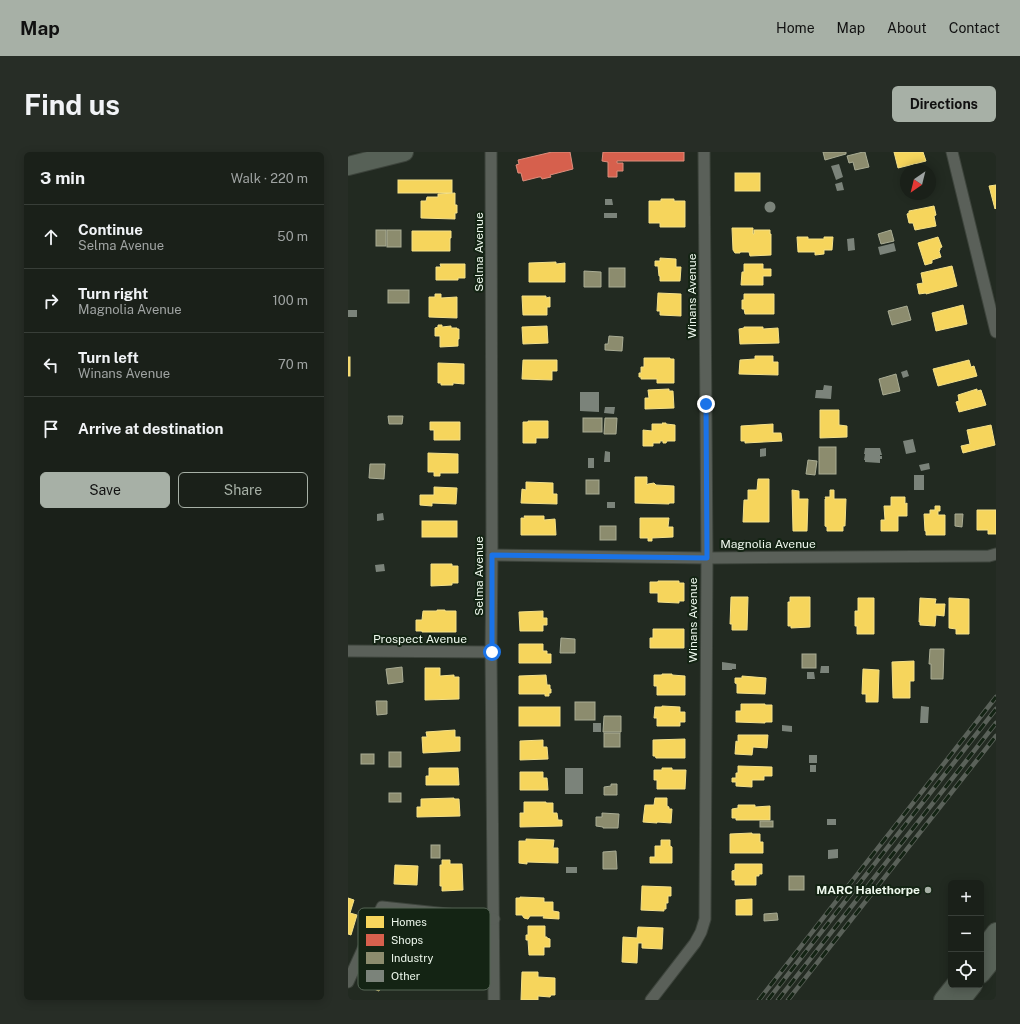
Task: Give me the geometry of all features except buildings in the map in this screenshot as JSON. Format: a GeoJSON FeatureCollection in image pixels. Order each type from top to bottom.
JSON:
{"type":"FeatureCollection","features":[{"type":"Feature","properties":{"kind":"main road"},"geometry":{"type":"LineString","coordinates":[[348,166],[404,152]]}},
{"type":"Feature","properties":{"kind":"main road"},"geometry":{"type":"LineString","coordinates":[[984,948],[996,932]]}},
{"type":"Feature","properties":{"kind":"main road"},"geometry":{"type":"LineString","coordinates":[[984,970],[996,955]]}},
{"type":"Feature","properties":{"kind":"main road"},"geometry":{"type":"LineString","coordinates":[[943,1000],[953,988]]}},
{"type":"Feature","properties":{"kind":"main road"},"geometry":{"type":"LineString","coordinates":[[961,1000],[971,988]]}},
{"type":"Feature","properties":{"kind":"street","name":"Selma Avenue"},"geometry":{"type":"LineString","coordinates":[[492,152],[494,1000]]}},
{"type":"Feature","properties":{"kind":"street","name":"Winans Avenue"},"geometry":{"type":"LineString","coordinates":[[651,1000],[695,943],[704,919],[707,558],[704,152]]}},
{"type":"Feature","properties":{"kind":"street"},"geometry":{"type":"LineString","coordinates":[[952,152],[996,332]]}},
{"type":"Feature","properties":{"kind":"street","name":"Magnolia Avenue"},"geometry":{"type":"LineString","coordinates":[[492,555],[707,558],[989,556],[996,554]]}},
{"type":"Feature","properties":{"kind":"street","name":"Prospect Avenue"},"geometry":{"type":"LineString","coordinates":[[348,652],[492,652]]}},
{"type":"Feature","properties":{"kind":"street"},"geometry":{"type":"LineString","coordinates":[[381,908],[382,906],[399,908]]}},
{"type":"Feature","properties":{"kind":"street"},"geometry":{"type":"LineString","coordinates":[[490,919],[494,919]]}},
{"type":"Feature","properties":{"kind":"street"},"geometry":{"type":"LineString","coordinates":[[348,982],[358,960]]}},
{"type":"Feature","properties":{"kind":"railway"},"geometry":{"type":"LineString","coordinates":[[759,1000],[996,697]]}},
{"type":"Feature","properties":{"kind":"railway"},"geometry":{"type":"LineString","coordinates":[[768,1000],[996,709]]}},
{"type":"Feature","properties":{"kind":"railway"},"geometry":{"type":"LineString","coordinates":[[778,1000],[996,723]]}},
{"type":"Feature","properties":{"kind":"railway"},"geometry":{"type":"LineString","coordinates":[[788,1000],[996,736]]}},
{"type":"Feature","properties":{"kind":"place","name":"MARC Halethorpe"},"geometry":{"type":"Point","coordinates":[928,890]}},
{"type":"Feature","properties":{"kind":"route"},"geometry":{"type":"LineString","coordinates":[[492,652],[492,555],[707,558],[706,404]]}}]}
